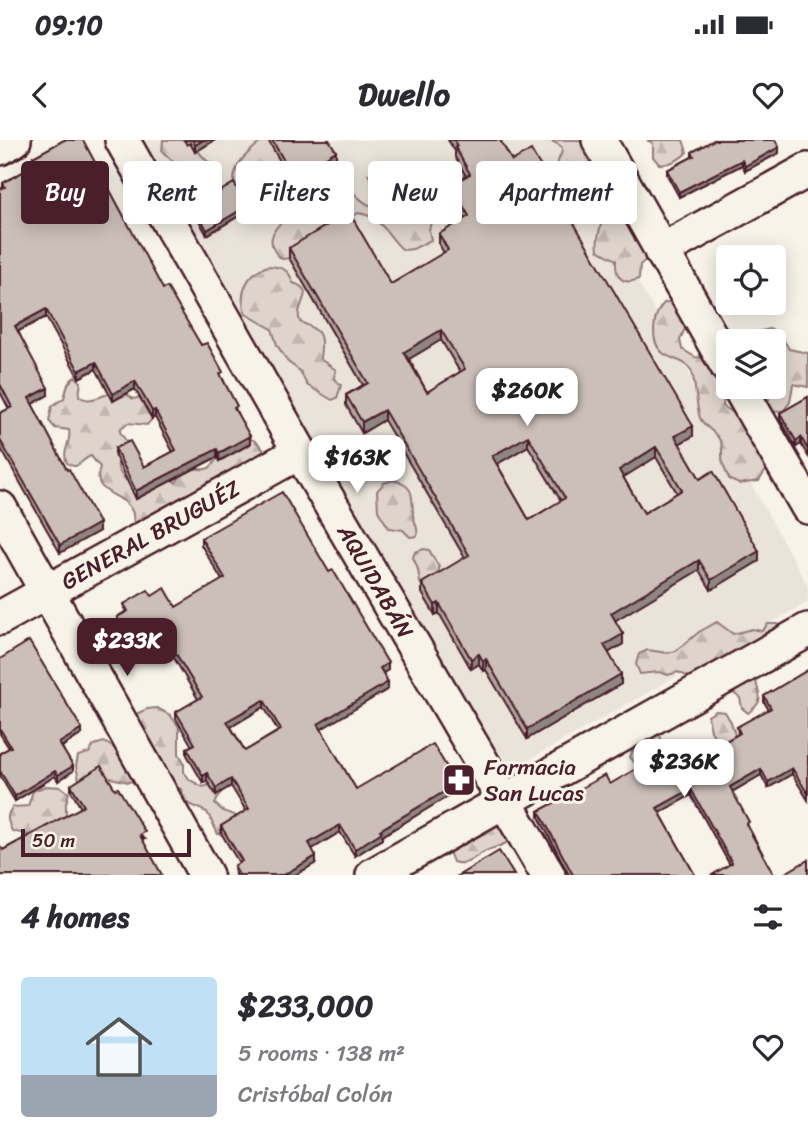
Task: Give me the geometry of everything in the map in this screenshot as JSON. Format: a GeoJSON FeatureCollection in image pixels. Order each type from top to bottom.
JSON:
{"type":"FeatureCollection","features":[{"type":"Feature","properties":{"kind":"street"},"geometry":{"type":"LineString","coordinates":[[0,148],[14,140]]}},
{"type":"Feature","properties":{"kind":"street","name":"AQUIDABÁN"},"geometry":{"type":"LineString","coordinates":[[122,140],[300,452],[548,875]]}},
{"type":"Feature","properties":{"kind":"street"},"geometry":{"type":"LineString","coordinates":[[599,140],[716,346]]}},
{"type":"Feature","properties":{"kind":"street"},"geometry":{"type":"LineString","coordinates":[[662,251],[808,170]]}},
{"type":"Feature","properties":{"kind":"street"},"geometry":{"type":"LineString","coordinates":[[746,399],[808,507]]}},
{"type":"Feature","properties":{"kind":"street","name":"GENERAL BRUGUÉZ"},"geometry":{"type":"LineString","coordinates":[[0,618],[300,452]]}},
{"type":"Feature","properties":{"kind":"street"},"geometry":{"type":"LineString","coordinates":[[0,508],[205,875]]}},
{"type":"Feature","properties":{"kind":"street"},"geometry":{"type":"LineString","coordinates":[[373,875],[808,630]]}},
{"type":"Feature","properties":{"kind":"shaded area"},"geometry":{"type":"Polygon","coordinates":[[[140,140],[559,140],[571,161],[476,161],[476,224],[606,224],[808,586],[808,602],[497,778],[187,224],[222,224],[222,161],[152,161],[140,140]]]}},
{"type":"Feature","properties":{"kind":"green space"},"geometry":{"type":"Polygon","coordinates":[[[163,140],[188,140],[207,161],[172,161],[162,151],[163,140]]]}},
{"type":"Feature","properties":{"kind":"green space"},"geometry":{"type":"Polygon","coordinates":[[[263,140],[312,140],[317,161],[241,161],[263,140]]]}},
{"type":"Feature","properties":{"kind":"green space"},"geometry":{"type":"Polygon","coordinates":[[[549,140],[604,140],[612,161],[558,161],[562,150],[549,140]]]}},
{"type":"Feature","properties":{"kind":"green space"},"geometry":{"type":"Polygon","coordinates":[[[647,140],[683,140],[687,152],[667,164],[659,164],[653,157],[653,143],[647,140]]]}},
{"type":"Feature","properties":{"kind":"green space"},"geometry":{"type":"Polygon","coordinates":[[[354,194],[368,204],[368,216],[358,213],[354,216],[354,194]]]}},
{"type":"Feature","properties":{"kind":"green space"},"geometry":{"type":"Polygon","coordinates":[[[280,224],[342,224],[292,258],[282,259],[272,244],[276,228],[280,224]]]}},
{"type":"Feature","properties":{"kind":"green space"},"geometry":{"type":"Polygon","coordinates":[[[381,224],[431,224],[431,240],[413,249],[403,250],[381,224]]]}},
{"type":"Feature","properties":{"kind":"green space"},"geometry":{"type":"Polygon","coordinates":[[[601,224],[635,224],[648,258],[640,265],[639,279],[621,279],[616,260],[598,250],[601,224]]]}},
{"type":"Feature","properties":{"kind":"green space"},"geometry":{"type":"Polygon","coordinates":[[[268,266],[284,270],[293,283],[304,290],[300,322],[314,328],[320,335],[320,359],[336,370],[334,379],[341,385],[337,398],[332,400],[307,385],[300,371],[288,362],[277,345],[272,329],[246,314],[243,292],[246,285],[254,273],[268,266]]]}},
{"type":"Feature","properties":{"kind":"green space"},"geometry":{"type":"Polygon","coordinates":[[[674,301],[686,326],[680,340],[682,349],[695,357],[706,358],[716,370],[716,399],[724,399],[723,406],[743,419],[769,465],[759,481],[739,484],[730,480],[723,464],[719,439],[700,418],[691,370],[659,348],[654,328],[657,314],[664,303],[674,301]]]}},
{"type":"Feature","properties":{"kind":"green space"},"geometry":{"type":"Polygon","coordinates":[[[786,344],[789,349],[808,353],[808,387],[793,384],[790,402],[784,410],[775,412],[766,409],[769,399],[786,399],[786,344]]]}},
{"type":"Feature","properties":{"kind":"green space"},"geometry":{"type":"Polygon","coordinates":[[[75,376],[81,382],[79,396],[85,399],[119,392],[133,399],[142,397],[156,414],[147,425],[128,423],[121,428],[120,432],[128,444],[118,468],[135,489],[169,476],[176,483],[185,468],[208,468],[217,457],[231,455],[232,450],[246,437],[260,446],[269,461],[133,534],[132,511],[122,500],[103,488],[98,476],[100,467],[91,456],[77,466],[67,463],[65,454],[69,430],[55,428],[49,421],[52,406],[64,398],[68,384],[75,376]]]}},
{"type":"Feature","properties":{"kind":"green space"},"geometry":{"type":"Polygon","coordinates":[[[393,480],[405,485],[411,493],[417,536],[410,537],[403,530],[389,528],[378,511],[377,491],[384,483],[393,480]]]}},
{"type":"Feature","properties":{"kind":"green space"},"geometry":{"type":"Polygon","coordinates":[[[429,550],[439,567],[439,579],[426,589],[420,582],[413,557],[415,552],[429,550]]]}},
{"type":"Feature","properties":{"kind":"green space"},"geometry":{"type":"Polygon","coordinates":[[[717,622],[733,634],[752,629],[762,631],[768,624],[778,624],[782,632],[700,682],[678,672],[668,675],[659,672],[640,674],[636,664],[639,654],[648,650],[667,653],[676,651],[699,632],[717,622]]]}},
{"type":"Feature","properties":{"kind":"green space"},"geometry":{"type":"Polygon","coordinates":[[[755,677],[759,700],[748,713],[742,708],[740,698],[732,692],[730,684],[755,677]]]}},
{"type":"Feature","properties":{"kind":"green space"},"geometry":{"type":"Polygon","coordinates":[[[157,708],[170,715],[179,727],[179,754],[184,762],[184,772],[190,780],[203,787],[216,783],[222,790],[215,804],[223,811],[242,818],[223,835],[218,834],[207,812],[185,802],[181,789],[168,784],[165,766],[158,759],[134,715],[157,708]]]}},
{"type":"Feature","properties":{"kind":"green space"},"geometry":{"type":"Polygon","coordinates":[[[716,711],[725,712],[731,722],[735,735],[727,742],[717,741],[711,731],[708,716],[716,711]]]}},
{"type":"Feature","properties":{"kind":"green space"},"geometry":{"type":"Polygon","coordinates":[[[659,733],[661,745],[656,755],[647,761],[635,763],[630,757],[632,752],[643,747],[645,738],[659,733]]]}},
{"type":"Feature","properties":{"kind":"green space"},"geometry":{"type":"Polygon","coordinates":[[[104,742],[118,750],[135,781],[111,778],[105,781],[79,780],[76,766],[78,756],[89,753],[94,745],[104,742]]]}},
{"type":"Feature","properties":{"kind":"green space"},"geometry":{"type":"Polygon","coordinates":[[[46,786],[61,787],[69,793],[66,823],[41,838],[12,831],[8,819],[10,810],[13,807],[28,806],[33,791],[46,786]]]}},
{"type":"Feature","properties":{"kind":"green space"},"geometry":{"type":"Polygon","coordinates":[[[493,811],[512,838],[467,862],[453,862],[448,849],[493,811]]]}},
{"type":"Feature","properties":{"kind":"building"},"geometry":{"type":"Polygon","coordinates":[[[64,140],[83,140],[94,161],[35,161],[33,157],[64,140]]]}},
{"type":"Feature","properties":{"kind":"building"},"geometry":{"type":"Polygon","coordinates":[[[272,140],[329,140],[336,151],[319,161],[284,161],[272,140]]]}},
{"type":"Feature","properties":{"kind":"building"},"geometry":{"type":"Polygon","coordinates":[[[454,140],[500,140],[512,161],[476,161],[476,224],[574,224],[693,426],[675,436],[700,479],[713,471],[759,551],[711,580],[699,560],[611,613],[623,634],[604,645],[621,674],[527,729],[486,659],[483,661],[479,654],[471,659],[439,603],[435,605],[422,583],[469,555],[384,410],[362,422],[346,395],[368,383],[289,248],[329,224],[354,224],[354,221],[391,284],[448,250],[439,234],[456,224],[462,224],[462,220],[469,216],[462,204],[462,179],[470,174],[455,147],[457,146],[454,140]],[[441,330],[404,352],[427,392],[465,369],[441,330]],[[528,436],[492,456],[529,520],[565,498],[528,436]],[[656,447],[619,470],[644,513],[682,490],[656,447]]]}},
{"type":"Feature","properties":{"kind":"building"},"geometry":{"type":"Polygon","coordinates":[[[714,140],[775,140],[779,147],[745,166],[742,160],[679,192],[667,170],[694,156],[692,152],[714,140]]]}},
{"type":"Feature","properties":{"kind":"building"},"geometry":{"type":"Polygon","coordinates":[[[531,150],[537,161],[512,161],[531,150]]]}},
{"type":"Feature","properties":{"kind":"building"},"geometry":{"type":"Polygon","coordinates":[[[21,173],[21,224],[109,224],[109,188],[123,214],[123,224],[128,224],[163,289],[167,287],[201,345],[207,343],[223,372],[220,374],[237,406],[234,408],[250,436],[219,453],[217,449],[136,491],[115,448],[130,441],[144,467],[176,450],[155,410],[152,411],[135,381],[113,394],[96,362],[79,371],[46,309],[15,326],[48,388],[29,398],[99,523],[60,545],[0,440],[0,413],[12,407],[0,384],[0,189],[5,187],[3,183],[21,173]]]}},
{"type":"Feature","properties":{"kind":"building"},"geometry":{"type":"Polygon","coordinates":[[[234,183],[236,187],[236,213],[222,221],[222,190],[234,183]]]}},
{"type":"Feature","properties":{"kind":"building"},"geometry":{"type":"Polygon","coordinates":[[[204,224],[217,224],[207,230],[204,224]]]}},
{"type":"Feature","properties":{"kind":"building"},"geometry":{"type":"Polygon","coordinates":[[[808,397],[808,450],[801,437],[796,441],[780,413],[808,397]]]}},
{"type":"Feature","properties":{"kind":"building"},"geometry":{"type":"Polygon","coordinates":[[[282,492],[329,572],[333,570],[388,663],[380,668],[388,682],[318,724],[356,789],[433,744],[457,784],[380,830],[382,832],[355,849],[340,825],[309,843],[316,856],[286,875],[239,875],[234,866],[242,861],[221,826],[249,809],[231,779],[216,788],[207,773],[203,776],[187,748],[195,744],[176,712],[202,697],[173,649],[170,651],[166,645],[154,651],[150,643],[137,651],[117,617],[128,611],[124,604],[148,590],[152,596],[165,588],[176,607],[225,578],[201,538],[282,492]],[[264,700],[227,721],[245,751],[281,730],[264,700]]]}},
{"type":"Feature","properties":{"kind":"building"},"geometry":{"type":"Polygon","coordinates":[[[29,641],[82,729],[59,743],[73,766],[58,775],[55,771],[15,796],[0,771],[0,753],[11,747],[0,729],[0,659],[29,641]]]}},
{"type":"Feature","properties":{"kind":"building"},"geometry":{"type":"Polygon","coordinates":[[[808,670],[808,794],[792,768],[768,782],[761,769],[730,787],[749,822],[746,824],[774,875],[712,875],[732,863],[691,789],[657,808],[695,875],[573,875],[539,811],[605,775],[610,784],[655,758],[666,778],[721,748],[719,745],[740,733],[737,727],[771,708],[764,696],[808,670]]]}},
{"type":"Feature","properties":{"kind":"building"},"geometry":{"type":"Polygon","coordinates":[[[101,766],[145,832],[140,835],[162,875],[0,875],[0,846],[3,850],[84,806],[71,785],[101,766]]]}},
{"type":"Feature","properties":{"kind":"building"},"geometry":{"type":"Polygon","coordinates":[[[499,851],[514,875],[459,875],[499,851]]]}},
{"type":"Feature","properties":{"kind":"building"},"geometry":{"type":"Polygon","coordinates":[[[808,860],[808,875],[782,875],[808,860]]]}},
{"type":"Feature","properties":{"kind":"place","name":"Farmacia San Lucas"},"geometry":{"type":"Point","coordinates":[459,780]}}]}
